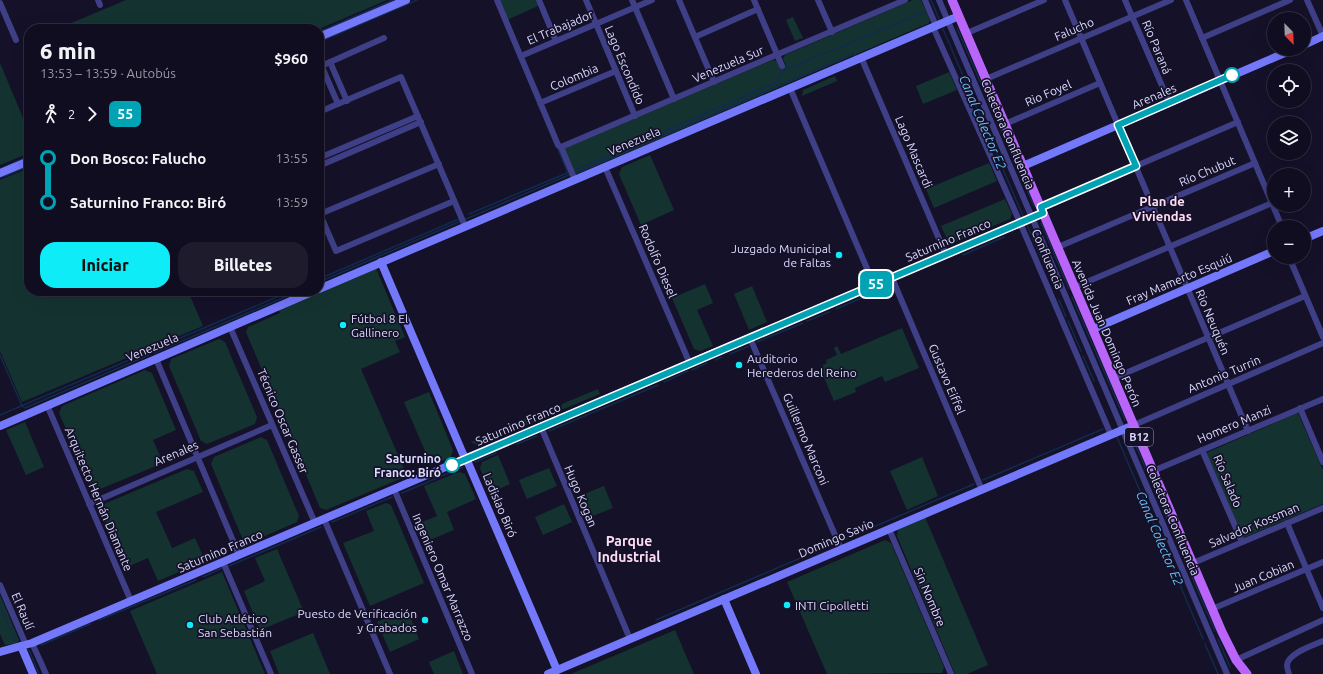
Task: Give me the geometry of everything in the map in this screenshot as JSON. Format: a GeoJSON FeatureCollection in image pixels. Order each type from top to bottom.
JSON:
{"type":"FeatureCollection","features":[{"type":"Feature","properties":{"kind":"main road","name":"Avenida Juan Domingo Perón"},"geometry":{"type":"LineString","coordinates":[[952,0],[1227,644],[1236,660]]}},
{"type":"Feature","properties":{"kind":"main road","name":"B12"},"geometry":{"type":"LineString","coordinates":[[1236,660],[1247,674]]}},
{"type":"Feature","properties":{"kind":"street"},"geometry":{"type":"LineString","coordinates":[[324,35],[406,0]]}},
{"type":"Feature","properties":{"kind":"street"},"geometry":{"type":"LineString","coordinates":[[497,0],[540,103],[575,180]]}},
{"type":"Feature","properties":{"kind":"street"},"geometry":{"type":"LineString","coordinates":[[539,0],[556,41]]}},
{"type":"Feature","properties":{"kind":"street","name":"Lago Escondido"},"geometry":{"type":"LineString","coordinates":[[586,0],[635,116]]}},
{"type":"Feature","properties":{"kind":"street"},"geometry":{"type":"LineString","coordinates":[[632,0],[674,99]]}},
{"type":"Feature","properties":{"kind":"street","name":"El Trabajador"},"geometry":{"type":"LineString","coordinates":[[520,56],[652,0]]}},
{"type":"Feature","properties":{"kind":"street"},"geometry":{"type":"LineString","coordinates":[[679,0],[714,82]]}},
{"type":"Feature","properties":{"kind":"street"},"geometry":{"type":"LineString","coordinates":[[754,0],[782,66]]}},
{"type":"Feature","properties":{"kind":"street"},"geometry":{"type":"LineString","coordinates":[[818,0],[832,32]]}},
{"type":"Feature","properties":{"kind":"street","name":"Venezuela Sur"},"geometry":{"type":"LineString","coordinates":[[560,147],[906,0]]}},
{"type":"Feature","properties":{"kind":"street","name":"Confluencia"},"geometry":{"type":"LineString","coordinates":[[925,0],[934,26],[1111,435]]}},
{"type":"Feature","properties":{"kind":"street","name":"Colectora Confluencia"},"geometry":{"type":"LineString","coordinates":[[939,0],[1227,674]]}},
{"type":"Feature","properties":{"kind":"street"},"geometry":{"type":"LineString","coordinates":[[967,33],[1044,0]]}},
{"type":"Feature","properties":{"kind":"street","name":"Rio Neuquén"},"geometry":{"type":"LineString","coordinates":[[1065,0],[1248,431]]}},
{"type":"Feature","properties":{"kind":"street","name":"Río Paraná"},"geometry":{"type":"LineString","coordinates":[[1125,0],[1169,102]]}},
{"type":"Feature","properties":{"kind":"street","name":"Falucho"},"geometry":{"type":"LineString","coordinates":[[986,79],[1171,0]]}},
{"type":"Feature","properties":{"kind":"street"},"geometry":{"type":"LineString","coordinates":[[1186,0],[1267,191]]}},
{"type":"Feature","properties":{"kind":"street"},"geometry":{"type":"LineString","coordinates":[[1202,38],[1290,0]]}},
{"type":"Feature","properties":{"kind":"street"},"geometry":{"type":"LineString","coordinates":[[1307,0],[1323,36],[1311,41]]}},
{"type":"Feature","properties":{"kind":"street"},"geometry":{"type":"LineString","coordinates":[[0,3],[16,40]]}},
{"type":"Feature","properties":{"kind":"street"},"geometry":{"type":"LineString","coordinates":[[695,37],[758,9]]}},
{"type":"Feature","properties":{"kind":"street","name":"Venezuela"},"geometry":{"type":"LineString","coordinates":[[324,287],[959,16]]}},
{"type":"Feature","properties":{"kind":"street"},"geometry":{"type":"LineString","coordinates":[[324,63],[330,62],[384,38]]}},
{"type":"Feature","properties":{"kind":"street","name":"Arenales"},"geometry":{"type":"LineString","coordinates":[[1023,166],[1278,56]]}},
{"type":"Feature","properties":{"kind":"street","name":"Lago Mascardi"},"geometry":{"type":"LineString","coordinates":[[861,57],[946,255]]}},
{"type":"Feature","properties":{"kind":"street"},"geometry":{"type":"LineString","coordinates":[[330,62],[347,100]]}},
{"type":"Feature","properties":{"kind":"street","name":"Colombia"},"geometry":{"type":"LineString","coordinates":[[540,103],[616,71]]}},
{"type":"Feature","properties":{"kind":"street"},"geometry":{"type":"LineString","coordinates":[[324,73],[338,104]]}},
{"type":"Feature","properties":{"kind":"street"},"geometry":{"type":"LineString","coordinates":[[324,110],[401,77],[466,226]]}},
{"type":"Feature","properties":{"kind":"street","name":"Rio Foyel"},"geometry":{"type":"LineString","coordinates":[[1005,124],[1100,83]]}},
{"type":"Feature","properties":{"kind":"street"},"geometry":{"type":"LineString","coordinates":[[790,88],[874,285]]}},
{"type":"Feature","properties":{"kind":"street"},"geometry":{"type":"LineString","coordinates":[[324,156],[419,119]]}},
{"type":"Feature","properties":{"kind":"street"},"geometry":{"type":"LineString","coordinates":[[324,164],[419,119]]}},
{"type":"Feature","properties":{"kind":"street"},"geometry":{"type":"LineString","coordinates":[[1042,210],[1136,166],[1238,122]]}},
{"type":"Feature","properties":{"kind":"street"},"geometry":{"type":"LineString","coordinates":[[0,173],[24,163]]}},
{"type":"Feature","properties":{"kind":"street","name":"Río Chubut"},"geometry":{"type":"LineString","coordinates":[[1058,247],[1255,163]]}},
{"type":"Feature","properties":{"kind":"street"},"geometry":{"type":"LineString","coordinates":[[324,211],[438,164]]}},
{"type":"Feature","properties":{"kind":"street","name":"Rodolfo Diesel"},"geometry":{"type":"LineString","coordinates":[[605,167],[690,364]]}},
{"type":"Feature","properties":{"kind":"street"},"geometry":{"type":"LineString","coordinates":[[324,222],[336,251],[454,201]]}},
{"type":"Feature","properties":{"kind":"street"},"geometry":{"type":"LineString","coordinates":[[1066,296],[1076,289],[1267,205]]}},
{"type":"Feature","properties":{"kind":"street","name":"Saturnino Franco"},"geometry":{"type":"LineString","coordinates":[[2,652],[27,645],[394,490],[1032,218],[1042,210]]}},
{"type":"Feature","properties":{"kind":"street"},"geometry":{"type":"LineString","coordinates":[[1311,236],[1323,231]]}},
{"type":"Feature","properties":{"kind":"street","name":"Fray Mamerto Esquiú"},"geometry":{"type":"LineString","coordinates":[[1093,329],[1267,254]]}},
{"type":"Feature","properties":{"kind":"street","name":"Ladislao Biró"},"geometry":{"type":"LineString","coordinates":[[381,262],[466,459],[470,465],[556,670]]}},
{"type":"Feature","properties":{"kind":"street"},"geometry":{"type":"LineString","coordinates":[[1292,264],[1323,337]]}},
{"type":"Feature","properties":{"kind":"street"},"geometry":{"type":"LineString","coordinates":[[1043,275],[1054,270]]}},
{"type":"Feature","properties":{"kind":"street","name":"Gustavo Eiffel"},"geometry":{"type":"LineString","coordinates":[[892,278],[982,490]]}},
{"type":"Feature","properties":{"kind":"street","name":"Venezuela"},"geometry":{"type":"LineString","coordinates":[[0,426],[302,296]]}},
{"type":"Feature","properties":{"kind":"street"},"geometry":{"type":"LineString","coordinates":[[1114,378],[1305,296]]}},
{"type":"Feature","properties":{"kind":"street","name":"Técnico Oscar Gasser"},"geometry":{"type":"LineString","coordinates":[[230,327],[315,523]]}},
{"type":"Feature","properties":{"kind":"street","name":"Guillermo Marconi"},"geometry":{"type":"LineString","coordinates":[[750,338],[841,549]]}},
{"type":"Feature","properties":{"kind":"street","name":"Antonio Turrin"},"geometry":{"type":"LineString","coordinates":[[1134,425],[1323,344]]}},
{"type":"Feature","properties":{"kind":"street"},"geometry":{"type":"LineString","coordinates":[[156,359],[239,555]]}},
{"type":"Feature","properties":{"kind":"street","name":"Homero Manzi"},"geometry":{"type":"LineString","coordinates":[[1153,471],[1323,399]]}},
{"type":"Feature","properties":{"kind":"street","name":"Arquitecto Hernán Diamante"},"geometry":{"type":"LineString","coordinates":[[47,405],[130,601]]}},
{"type":"Feature","properties":{"kind":"street"},"geometry":{"type":"LineString","coordinates":[[1300,408],[1323,462]]}},
{"type":"Feature","properties":{"kind":"street","name":"Arenales"},"geometry":{"type":"LineString","coordinates":[[89,504],[272,424]]}},
{"type":"Feature","properties":{"kind":"street","name":"Domingo Savio"},"geometry":{"type":"LineString","coordinates":[[548,674],[1134,425]]}},
{"type":"Feature","properties":{"kind":"street","name":"Hugo Kogan"},"geometry":{"type":"LineString","coordinates":[[541,427],[630,639]]}},
{"type":"Feature","properties":{"kind":"street","name":"Río Salado"},"geometry":{"type":"LineString","coordinates":[[1202,450],[1242,542]]}},
{"type":"Feature","properties":{"kind":"street","name":"Ingeniero Omar Marrazzo"},"geometry":{"type":"LineString","coordinates":[[394,490],[472,674]]}},
{"type":"Feature","properties":{"kind":"street","name":"Salvador Kossman"},"geometry":{"type":"LineString","coordinates":[[1193,563],[1323,508]]}},
{"type":"Feature","properties":{"kind":"street"},"geometry":{"type":"LineString","coordinates":[[324,519],[390,674]]}},
{"type":"Feature","properties":{"kind":"street"},"geometry":{"type":"LineString","coordinates":[[1287,523],[1323,608]]}},
{"type":"Feature","properties":{"kind":"street","name":"Sin Nombre"},"geometry":{"type":"LineString","coordinates":[[889,529],[951,674]]}},
{"type":"Feature","properties":{"kind":"street"},"geometry":{"type":"LineString","coordinates":[[223,562],[271,674]]}},
{"type":"Feature","properties":{"kind":"street","name":"Juan Cobian"},"geometry":{"type":"LineString","coordinates":[[1212,609],[1323,562]]}},
{"type":"Feature","properties":{"kind":"street","name":"El Raulí"},"geometry":{"type":"LineString","coordinates":[[0,585],[27,645],[46,674]]}},
{"type":"Feature","properties":{"kind":"street"},"geometry":{"type":"LineString","coordinates":[[724,599],[756,674]]}},
{"type":"Feature","properties":{"kind":"street"},"geometry":{"type":"LineString","coordinates":[[1236,660],[1323,620]]}},
{"type":"Feature","properties":{"kind":"street"},"geometry":{"type":"LineString","coordinates":[[1285,674],[1290,658],[1297,653],[1323,641]]}},
{"type":"Feature","properties":{"kind":"street"},"geometry":{"type":"LineString","coordinates":[[0,642],[2,652]]}},
{"type":"Feature","properties":{"kind":"street"},"geometry":{"type":"LineString","coordinates":[[27,645],[33,674]]}},
{"type":"Feature","properties":{"kind":"street","name":"Avenida Juan Domingo Perón"},"geometry":{"type":"LineString","coordinates":[[1236,660],[1242,674]]}},
{"type":"Feature","properties":{"kind":"street"},"geometry":{"type":"LineString","coordinates":[[1287,665],[1289,674]]}},
{"type":"Feature","properties":{"kind":"green space"},"geometry":{"type":"Polygon","coordinates":[[[126,0],[387,0],[324,27],[324,24],[69,24],[126,0]]]}},
{"type":"Feature","properties":{"kind":"green space"},"geometry":{"type":"Polygon","coordinates":[[[499,0],[536,0],[538,6],[507,20],[499,0]]]}},
{"type":"Feature","properties":{"kind":"green space"},"geometry":{"type":"Polygon","coordinates":[[[913,0],[921,0],[930,20],[929,23],[572,176],[561,150],[773,60],[777,61],[780,69],[786,66],[783,59],[785,55],[913,0]]]}},
{"type":"Feature","properties":{"kind":"green space"},"geometry":{"type":"Polygon","coordinates":[[[793,17],[803,38],[795,41],[786,20],[793,17]]]}},
{"type":"Feature","properties":{"kind":"green space"},"geometry":{"type":"Polygon","coordinates":[[[0,63],[24,120],[24,155],[0,165],[0,63]]]}},
{"type":"Feature","properties":{"kind":"green space"},"geometry":{"type":"Polygon","coordinates":[[[949,72],[957,90],[923,104],[916,86],[949,72]]]}},
{"type":"Feature","properties":{"kind":"green space"},"geometry":{"type":"Polygon","coordinates":[[[835,76],[837,81],[802,96],[803,90],[835,76]]]}},
{"type":"Feature","properties":{"kind":"green space"},"geometry":{"type":"Polygon","coordinates":[[[650,155],[674,210],[641,225],[619,174],[622,167],[650,155]]]}},
{"type":"Feature","properties":{"kind":"green space"},"geometry":{"type":"Polygon","coordinates":[[[989,163],[997,181],[934,208],[926,189],[989,163]]]}},
{"type":"Feature","properties":{"kind":"green space"},"geometry":{"type":"Polygon","coordinates":[[[24,170],[24,296],[190,296],[203,326],[22,402],[0,351],[0,180],[24,170]]]}},
{"type":"Feature","properties":{"kind":"green space"},"geometry":{"type":"Polygon","coordinates":[[[1005,199],[1012,214],[1010,219],[953,243],[948,241],[941,226],[1005,199]]]}},
{"type":"Feature","properties":{"kind":"green space"},"geometry":{"type":"Polygon","coordinates":[[[375,266],[405,337],[395,341],[400,352],[361,369],[407,476],[326,510],[320,508],[246,332],[248,327],[280,313],[278,307],[304,296],[324,296],[324,288],[375,266]]]}},
{"type":"Feature","properties":{"kind":"green space"},"geometry":{"type":"Polygon","coordinates":[[[705,284],[713,303],[697,310],[713,346],[700,351],[694,349],[672,298],[705,284]]]}},
{"type":"Feature","properties":{"kind":"green space"},"geometry":{"type":"Polygon","coordinates":[[[752,286],[767,322],[749,330],[734,294],[752,286]]]}},
{"type":"Feature","properties":{"kind":"green space"},"geometry":{"type":"Polygon","coordinates":[[[902,328],[919,368],[885,382],[882,376],[855,388],[856,392],[834,401],[820,368],[827,363],[826,360],[837,355],[834,348],[837,346],[841,354],[902,328]]]}},
{"type":"Feature","properties":{"kind":"green space"},"geometry":{"type":"Polygon","coordinates":[[[219,339],[225,342],[257,417],[255,424],[207,444],[201,441],[169,366],[171,359],[219,339]]]}},
{"type":"Feature","properties":{"kind":"green space"},"geometry":{"type":"Polygon","coordinates":[[[145,370],[152,373],[176,430],[153,440],[163,463],[98,490],[91,487],[59,413],[62,406],[145,370]]]}},
{"type":"Feature","properties":{"kind":"green space"},"geometry":{"type":"Polygon","coordinates":[[[598,389],[600,394],[561,410],[562,404],[598,389]]]}},
{"type":"Feature","properties":{"kind":"green space"},"geometry":{"type":"Polygon","coordinates":[[[429,392],[453,450],[451,457],[431,465],[404,402],[429,392]]]}},
{"type":"Feature","properties":{"kind":"green space"},"geometry":{"type":"Polygon","coordinates":[[[547,409],[550,415],[478,446],[471,442],[547,409]]]}},
{"type":"Feature","properties":{"kind":"green space"},"geometry":{"type":"Polygon","coordinates":[[[1298,413],[1323,470],[1323,504],[1243,538],[1206,453],[1298,413]]]}},
{"type":"Feature","properties":{"kind":"green space"},"geometry":{"type":"Polygon","coordinates":[[[25,422],[44,467],[26,475],[6,430],[25,422]]]}},
{"type":"Feature","properties":{"kind":"green space"},"geometry":{"type":"Polygon","coordinates":[[[261,437],[267,440],[299,516],[297,522],[249,543],[243,540],[211,464],[214,457],[261,437]]]}},
{"type":"Feature","properties":{"kind":"green space"},"geometry":{"type":"Polygon","coordinates":[[[498,455],[510,484],[490,493],[480,468],[482,462],[498,455]]]}},
{"type":"Feature","properties":{"kind":"green space"},"geometry":{"type":"Polygon","coordinates":[[[922,457],[938,496],[907,510],[890,471],[922,457]]]}},
{"type":"Feature","properties":{"kind":"green space"},"geometry":{"type":"Polygon","coordinates":[[[549,468],[557,486],[527,499],[519,480],[549,468]]]}},
{"type":"Feature","properties":{"kind":"green space"},"geometry":{"type":"Polygon","coordinates":[[[187,469],[194,471],[203,492],[156,512],[172,548],[195,538],[205,561],[158,581],[148,558],[125,568],[101,512],[104,504],[187,469]]]}},
{"type":"Feature","properties":{"kind":"green space"},"geometry":{"type":"Polygon","coordinates":[[[459,472],[465,474],[476,499],[447,512],[454,530],[425,542],[417,524],[437,516],[424,486],[459,472]]]}},
{"type":"Feature","properties":{"kind":"green space"},"geometry":{"type":"Polygon","coordinates":[[[604,486],[613,508],[588,518],[579,496],[604,486]]]}},
{"type":"Feature","properties":{"kind":"green space"},"geometry":{"type":"Polygon","coordinates":[[[386,503],[391,505],[424,583],[370,606],[343,543],[374,531],[366,511],[386,503]]]}},
{"type":"Feature","properties":{"kind":"green space"},"geometry":{"type":"Polygon","coordinates":[[[564,504],[572,522],[543,535],[535,517],[564,504]]]}},
{"type":"Feature","properties":{"kind":"green space"},"geometry":{"type":"Polygon","coordinates":[[[925,517],[988,665],[967,674],[955,674],[897,536],[898,529],[925,517]]]}},
{"type":"Feature","properties":{"kind":"green space"},"geometry":{"type":"Polygon","coordinates":[[[885,540],[891,543],[944,667],[942,673],[827,674],[787,582],[885,540]]]}},
{"type":"Feature","properties":{"kind":"green space"},"geometry":{"type":"Polygon","coordinates":[[[277,549],[304,612],[260,630],[244,591],[265,581],[255,558],[277,549]]]}},
{"type":"Feature","properties":{"kind":"green space","name":"Club Atlético San Sebastián"},"geometry":{"type":"Polygon","coordinates":[[[222,572],[265,674],[157,674],[130,611],[222,572]]]}},
{"type":"Feature","properties":{"kind":"green space"},"geometry":{"type":"Polygon","coordinates":[[[0,595],[19,640],[17,644],[5,645],[0,634],[0,595]]]}},
{"type":"Feature","properties":{"kind":"green space"},"geometry":{"type":"Polygon","coordinates":[[[407,609],[419,639],[390,652],[377,622],[407,609]]]}},
{"type":"Feature","properties":{"kind":"green space"},"geometry":{"type":"Polygon","coordinates":[[[675,630],[694,674],[571,674],[675,630]]]}},
{"type":"Feature","properties":{"kind":"green space"},"geometry":{"type":"Polygon","coordinates":[[[313,633],[330,674],[279,674],[270,651],[313,633]]]}},
{"type":"Feature","properties":{"kind":"green space"},"geometry":{"type":"Polygon","coordinates":[[[454,651],[463,674],[434,674],[429,662],[454,651]]]}},
{"type":"Feature","properties":{"kind":"waterway"},"geometry":{"type":"LineString","coordinates":[[324,30],[393,0]]}},
{"type":"Feature","properties":{"kind":"waterway"},"geometry":{"type":"LineString","coordinates":[[324,40],[417,0]]}},
{"type":"Feature","properties":{"kind":"waterway","name":"Canal Colector E2"},"geometry":{"type":"LineString","coordinates":[[931,0],[939,19]]}},
{"type":"Feature","properties":{"kind":"waterway"},"geometry":{"type":"LineString","coordinates":[[575,170],[777,82],[785,70],[927,11]]}},
{"type":"Feature","properties":{"kind":"waterway"},"geometry":{"type":"LineString","coordinates":[[957,28],[1034,206]]}},
{"type":"Feature","properties":{"kind":"waterway","name":"Canal Colector E2"},"geometry":{"type":"LineString","coordinates":[[943,29],[1023,216]]}},
{"type":"Feature","properties":{"kind":"waterway"},"geometry":{"type":"LineString","coordinates":[[575,173],[854,53],[856,58]]}},
{"type":"Feature","properties":{"kind":"waterway"},"geometry":{"type":"LineString","coordinates":[[557,147],[568,173]]}},
{"type":"Feature","properties":{"kind":"waterway"},"geometry":{"type":"LineString","coordinates":[[0,169],[24,158]]}},
{"type":"Feature","properties":{"kind":"waterway"},"geometry":{"type":"LineString","coordinates":[[0,178],[24,168]]}},
{"type":"Feature","properties":{"kind":"waterway"},"geometry":{"type":"LineString","coordinates":[[469,214],[567,173]]}},
{"type":"Feature","properties":{"kind":"waterway"},"geometry":{"type":"LineString","coordinates":[[466,219],[571,174]]}},
{"type":"Feature","properties":{"kind":"waterway"},"geometry":{"type":"LineString","coordinates":[[324,277],[459,219]]}},
{"type":"Feature","properties":{"kind":"waterway"},"geometry":{"type":"LineString","coordinates":[[324,280],[461,221]]}},
{"type":"Feature","properties":{"kind":"waterway"},"geometry":{"type":"LineString","coordinates":[[1041,223],[1069,289]]}},
{"type":"Feature","properties":{"kind":"waterway","name":"Canal Colector E2"},"geometry":{"type":"LineString","coordinates":[[1027,225],[1045,266]]}},
{"type":"Feature","properties":{"kind":"waterway"},"geometry":{"type":"LineString","coordinates":[[963,255],[1004,237]]}},
{"type":"Feature","properties":{"kind":"waterway"},"geometry":{"type":"LineString","coordinates":[[836,309],[889,286]]}},
{"type":"Feature","properties":{"kind":"waterway"},"geometry":{"type":"LineString","coordinates":[[152,350],[279,296]]}},
{"type":"Feature","properties":{"kind":"waterway"},"geometry":{"type":"LineString","coordinates":[[154,353],[287,296]]}},
{"type":"Feature","properties":{"kind":"waterway"},"geometry":{"type":"LineString","coordinates":[[1072,297],[1125,420]]}},
{"type":"Feature","properties":{"kind":"waterway","name":"Canal Colector E2"},"geometry":{"type":"LineString","coordinates":[[1059,300],[1066,317]]}},
{"type":"Feature","properties":{"kind":"waterway"},"geometry":{"type":"LineString","coordinates":[[807,321],[829,312]]}},
{"type":"Feature","properties":{"kind":"waterway","name":"Canal Colector E2"},"geometry":{"type":"LineString","coordinates":[[1068,321],[1081,351]]}},
{"type":"Feature","properties":{"kind":"waterway"},"geometry":{"type":"LineString","coordinates":[[757,342],[803,323]]}},
{"type":"Feature","properties":{"kind":"waterway"},"geometry":{"type":"LineString","coordinates":[[730,354],[749,346]]}},
{"type":"Feature","properties":{"kind":"waterway"},"geometry":{"type":"LineString","coordinates":[[0,415],[148,352]]}},
{"type":"Feature","properties":{"kind":"waterway"},"geometry":{"type":"LineString","coordinates":[[0,355],[22,406],[25,408],[149,355]]}},
{"type":"Feature","properties":{"kind":"waterway","name":"Canal Colector E2"},"geometry":{"type":"LineString","coordinates":[[1083,356],[1094,381]]}},
{"type":"Feature","properties":{"kind":"waterway"},"geometry":{"type":"LineString","coordinates":[[715,360],[722,357]]}},
{"type":"Feature","properties":{"kind":"waterway"},"geometry":{"type":"LineString","coordinates":[[692,370],[707,363]]}},
{"type":"Feature","properties":{"kind":"waterway"},"geometry":{"type":"LineString","coordinates":[[664,382],[688,371]]}},
{"type":"Feature","properties":{"kind":"waterway"},"geometry":{"type":"LineString","coordinates":[[549,431],[658,385]]}},
{"type":"Feature","properties":{"kind":"waterway"},"geometry":{"type":"LineString","coordinates":[[983,480],[1103,429]]}},
{"type":"Feature","properties":{"kind":"waterway"},"geometry":{"type":"LineString","coordinates":[[1130,432],[1215,631]]}},
{"type":"Feature","properties":{"kind":"waterway"},"geometry":{"type":"LineString","coordinates":[[517,444],[537,436]]}},
{"type":"Feature","properties":{"kind":"waterway","name":"Canal Colector E2"},"geometry":{"type":"LineString","coordinates":[[1117,437],[1203,639]]}},
{"type":"Feature","properties":{"kind":"waterway"},"geometry":{"type":"LineString","coordinates":[[475,462],[496,453]]}},
{"type":"Feature","properties":{"kind":"waterway"},"geometry":{"type":"LineString","coordinates":[[402,493],[463,467]]}},
{"type":"Feature","properties":{"kind":"waterway"},"geometry":{"type":"LineString","coordinates":[[843,540],[974,484]]}},
{"type":"Feature","properties":{"kind":"waterway"},"geometry":{"type":"LineString","coordinates":[[332,522],[392,497]]}},
{"type":"Feature","properties":{"kind":"waterway"},"geometry":{"type":"LineString","coordinates":[[229,566],[321,527]]}},
{"type":"Feature","properties":{"kind":"waterway"},"geometry":{"type":"LineString","coordinates":[[656,620],[833,544]]}},
{"type":"Feature","properties":{"kind":"waterway"},"geometry":{"type":"LineString","coordinates":[[203,577],[222,568]]}},
{"type":"Feature","properties":{"kind":"waterway"},"geometry":{"type":"LineString","coordinates":[[99,620],[196,580]]}},
{"type":"Feature","properties":{"kind":"waterway"},"geometry":{"type":"LineString","coordinates":[[0,606],[16,641]]}},
{"type":"Feature","properties":{"kind":"waterway"},"geometry":{"type":"LineString","coordinates":[[41,645],[90,624]]}},
{"type":"Feature","properties":{"kind":"waterway"},"geometry":{"type":"LineString","coordinates":[[1218,639],[1230,667]]}},
{"type":"Feature","properties":{"kind":"waterway","name":"Canal Colector E2"},"geometry":{"type":"LineString","coordinates":[[1205,644],[1218,674]]}},
{"type":"Feature","properties":{"kind":"waterway"},"geometry":{"type":"LineString","coordinates":[[29,650],[39,674]]}},
{"type":"Feature","properties":{"kind":"bus line","name":"55"},"geometry":{"type":"LineString","coordinates":[[452,465],[1043,213],[1041,207],[1136,166],[1118,125],[1232,75]]}},
{"type":"Feature","properties":{"kind":"place","name":"Juzgado Municipal de Faltas"},"geometry":{"type":"Point","coordinates":[839,255]}},
{"type":"Feature","properties":{"kind":"place","name":"Fútbol 8 El Gallinero"},"geometry":{"type":"Point","coordinates":[343,325]}},
{"type":"Feature","properties":{"kind":"place","name":"Auditorio Herederos del Reino"},"geometry":{"type":"Point","coordinates":[739,365]}},
{"type":"Feature","properties":{"kind":"place","name":"Saturnino Franco: Biró"},"geometry":{"type":"Point","coordinates":[452,465]}},
{"type":"Feature","properties":{"kind":"place","name":"INTI Cipolletti"},"geometry":{"type":"Point","coordinates":[787,605]}},
{"type":"Feature","properties":{"kind":"place","name":"Puesto de Verificación y Grabados"},"geometry":{"type":"Point","coordinates":[425,620]}},
{"type":"Feature","properties":{"kind":"place","name":"Club Atlético San Sebastián"},"geometry":{"type":"Point","coordinates":[190,625]}},
{"type":"Feature","properties":{"kind":"district","name":"Plan de Viviendas"},"geometry":{"type":"Point","coordinates":[1162,208]}},
{"type":"Feature","properties":{"kind":"district","name":"Parque Industrial"},"geometry":{"type":"Point","coordinates":[629,550]}}]}
